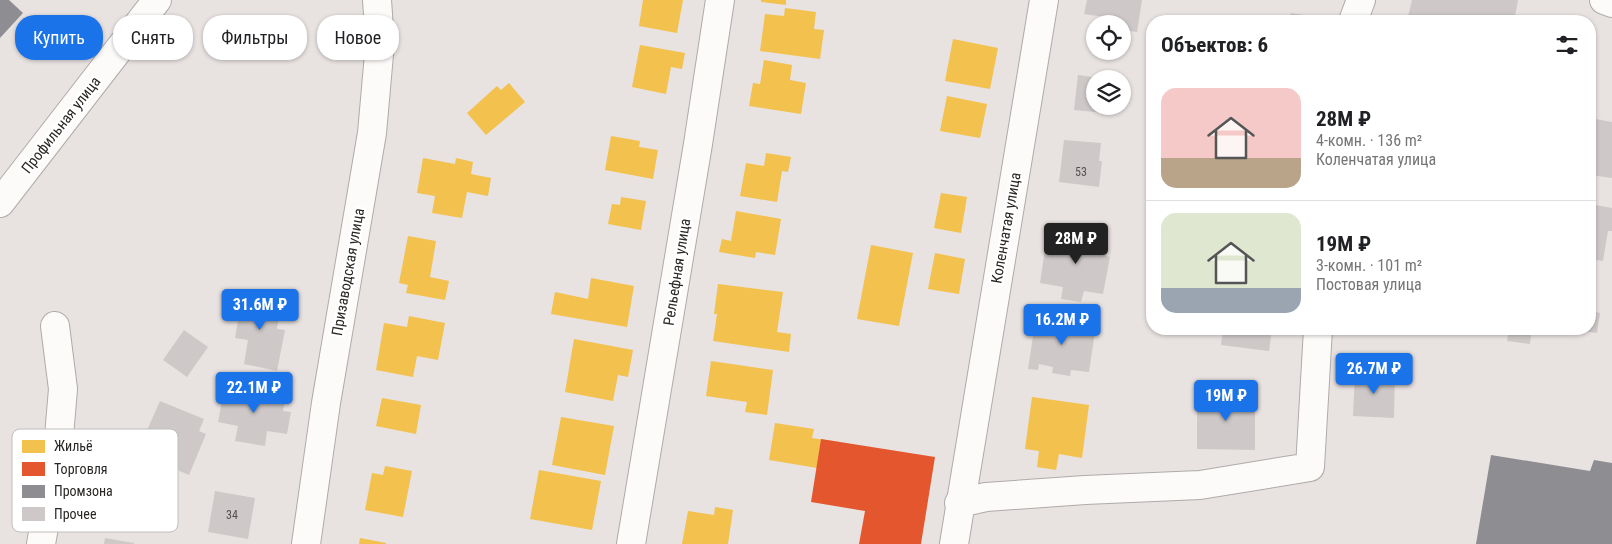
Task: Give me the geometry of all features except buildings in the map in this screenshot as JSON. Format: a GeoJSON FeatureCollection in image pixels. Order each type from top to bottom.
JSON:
{"type":"FeatureCollection","features":[{"type":"Feature","properties":{"kind":"street","name":"Профильная улица"},"geometry":{"type":"LineString","coordinates":[[0,203],[157,0]]}},
{"type":"Feature","properties":{"kind":"street","name":"Призаводская улица"},"geometry":{"type":"LineString","coordinates":[[306,544],[326,404],[372,133],[380,43],[377,0]]}},
{"type":"Feature","properties":{"kind":"street","name":"Рельефная улица"},"geometry":{"type":"LineString","coordinates":[[632,544],[720,0]]}},
{"type":"Feature","properties":{"kind":"street","name":"Коленчатая улица"},"geometry":{"type":"LineString","coordinates":[[954,544],[959,503],[1044,0]]}},
{"type":"Feature","properties":{"kind":"street"},"geometry":{"type":"LineString","coordinates":[[1355,15],[1361,0]]}},
{"type":"Feature","properties":{"kind":"street"},"geometry":{"type":"LineString","coordinates":[[1604,0],[1612,3]]}},
{"type":"Feature","properties":{"kind":"street"},"geometry":{"type":"LineString","coordinates":[[55,326],[63,389],[60,429]]}},
{"type":"Feature","properties":{"kind":"street"},"geometry":{"type":"LineString","coordinates":[[959,503],[996,496],[1200,485],[1310,467],[1318,335]]}}]}
